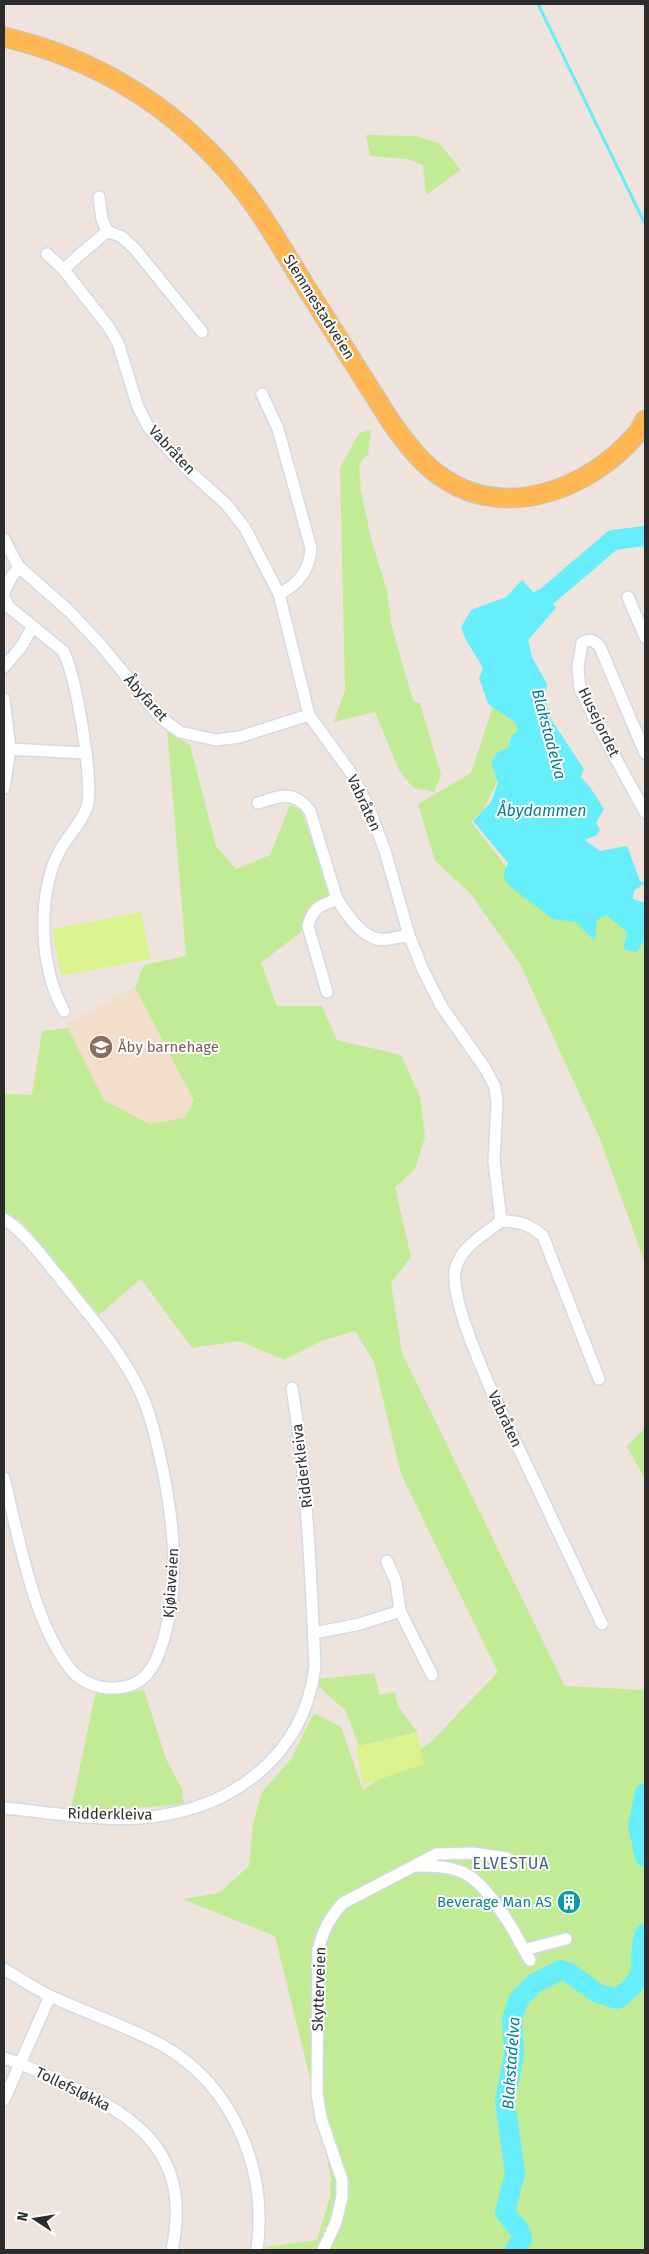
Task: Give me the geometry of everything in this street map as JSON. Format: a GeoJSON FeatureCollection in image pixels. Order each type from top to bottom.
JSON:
{"type":"FeatureCollection","features":[{"type":"Feature","properties":{"kind":"main road","name":"Slemmestadveien"},"geometry":{"type":"LineString","coordinates":[[4,37],[53,50],[106,73],[155,104],[203,145],[231,174],[261,215],[397,429],[414,452],[446,480],[466,490],[493,497],[523,498],[542,495],[580,479],[606,462],[642,429]]}},
{"type":"Feature","properties":{"kind":"street"},"geometry":{"type":"LineString","coordinates":[[99,197],[106,231]]}},
{"type":"Feature","properties":{"kind":"street"},"geometry":{"type":"LineString","coordinates":[[64,270],[74,258],[94,244],[106,231]]}},
{"type":"Feature","properties":{"kind":"street"},"geometry":{"type":"LineString","coordinates":[[106,231],[122,237],[135,249],[202,332]]}},
{"type":"Feature","properties":{"kind":"street","name":"Vabråten"},"geometry":{"type":"LineString","coordinates":[[46,254],[64,270],[103,319],[118,343],[138,407],[149,428],[186,468],[226,504],[245,528],[279,594],[309,715],[351,773],[369,808],[385,851],[408,935],[442,1007],[485,1068],[495,1087],[498,1103],[494,1161],[501,1221],[466,1248],[456,1267],[456,1292],[476,1354],[492,1392],[602,1624]]}},
{"type":"Feature","properties":{"kind":"street"},"geometry":{"type":"LineString","coordinates":[[262,394],[278,429],[311,548],[311,563],[288,590],[279,594]]}},
{"type":"Feature","properties":{"kind":"street","name":"Åbyfaret"},"geometry":{"type":"LineString","coordinates":[[4,539],[19,567],[68,611],[100,644],[161,718],[180,732],[216,740],[239,737],[309,715]]}},
{"type":"Feature","properties":{"kind":"street"},"geometry":{"type":"LineString","coordinates":[[4,592],[19,567]]}},
{"type":"Feature","properties":{"kind":"street"},"geometry":{"type":"LineString","coordinates":[[4,597],[10,607],[63,650],[68,659],[74,679],[85,753],[90,793],[86,808],[57,855],[48,885],[46,907],[45,945],[50,980],[64,1010]]}},
{"type":"Feature","properties":{"kind":"street"},"geometry":{"type":"LineString","coordinates":[[628,597],[645,637]]}},
{"type":"Feature","properties":{"kind":"street"},"geometry":{"type":"LineString","coordinates":[[4,667],[21,647],[32,626]]}},
{"type":"Feature","properties":{"kind":"street","name":"Husejordet"},"geometry":{"type":"LineString","coordinates":[[645,753],[600,646],[594,641],[587,640],[582,643],[580,653],[578,675],[580,689],[645,812]]}},
{"type":"Feature","properties":{"kind":"street"},"geometry":{"type":"LineString","coordinates":[[4,699],[10,749],[4,788]]}},
{"type":"Feature","properties":{"kind":"street"},"geometry":{"type":"LineString","coordinates":[[10,749],[85,753]]}},
{"type":"Feature","properties":{"kind":"street"},"geometry":{"type":"LineString","coordinates":[[258,803],[281,796],[292,796],[301,800],[310,811],[337,899],[353,920],[374,938],[391,939],[408,935]]}},
{"type":"Feature","properties":{"kind":"street"},"geometry":{"type":"LineString","coordinates":[[327,992],[308,926],[311,915],[317,907],[337,899]]}},
{"type":"Feature","properties":{"kind":"street","name":"Kjøiaveien"},"geometry":{"type":"LineString","coordinates":[[4,1219],[36,1250],[106,1336],[138,1388],[151,1421],[171,1512],[175,1559],[168,1625],[153,1667],[142,1681],[119,1689],[93,1686],[73,1672],[64,1660],[43,1619],[31,1583],[4,1478]]}},
{"type":"Feature","properties":{"kind":"street"},"geometry":{"type":"LineString","coordinates":[[501,1221],[522,1222],[533,1227],[543,1236],[599,1379]]}},
{"type":"Feature","properties":{"kind":"street","name":"Ridderkleiva"},"geometry":{"type":"LineString","coordinates":[[4,1808],[92,1816],[140,1818],[176,1813],[234,1791],[254,1778],[273,1761],[291,1737],[303,1715],[312,1689],[314,1675],[314,1633],[307,1508],[300,1439],[292,1388]]}},
{"type":"Feature","properties":{"kind":"street"},"geometry":{"type":"LineString","coordinates":[[387,1561],[396,1582],[400,1610],[432,1674]]}},
{"type":"Feature","properties":{"kind":"street"},"geometry":{"type":"LineString","coordinates":[[314,1633],[360,1624],[400,1610]]}},
{"type":"Feature","properties":{"kind":"street","name":"Skytterveien"},"geometry":{"type":"LineString","coordinates":[[323,2250],[336,2222],[342,2197],[342,2180],[321,2118],[317,2093],[318,1950],[327,1924],[343,1903],[437,1854],[472,1853],[506,1858]]}},
{"type":"Feature","properties":{"kind":"street"},"geometry":{"type":"LineString","coordinates":[[413,1866],[448,1867],[465,1873],[478,1884],[503,1914],[527,1955],[566,1939]]}},
{"type":"Feature","properties":{"kind":"street"},"geometry":{"type":"LineString","coordinates":[[4,1969],[50,1996],[89,2011],[162,2046],[188,2063],[202,2076],[241,2131],[254,2167],[260,2232],[257,2250]]}},
{"type":"Feature","properties":{"kind":"street","name":"Tollefsløkka"},"geometry":{"type":"LineString","coordinates":[[4,2100],[50,1996]]}},
{"type":"Feature","properties":{"kind":"street","name":"Tollefsløkka"},"geometry":{"type":"LineString","coordinates":[[4,2058],[107,2103],[137,2124],[159,2150],[169,2170],[174,2189],[176,2230],[172,2250]]}},
{"type":"Feature","properties":{"kind":"shaded area"},"geometry":{"type":"Polygon","coordinates":[[[135,987],[194,1101],[184,1118],[150,1124],[104,1100],[66,1024],[135,987]]]}},
{"type":"Feature","properties":{"kind":"green space"},"geometry":{"type":"Polygon","coordinates":[[[366,135],[416,136],[439,143],[461,170],[426,195],[423,165],[407,159],[370,156],[366,135]]]}},
{"type":"Feature","properties":{"kind":"green space"},"geometry":{"type":"Polygon","coordinates":[[[371,430],[368,455],[362,460],[359,468],[361,490],[371,539],[387,591],[392,627],[413,701],[420,703],[441,775],[434,792],[413,788],[399,770],[375,712],[334,722],[345,690],[340,468],[359,433],[371,430]]]}},
{"type":"Feature","properties":{"kind":"green space"},"geometry":{"type":"Polygon","coordinates":[[[493,706],[527,719],[484,809],[471,822],[531,898],[645,904],[645,1263],[600,1139],[520,964],[471,894],[435,861],[418,804],[471,773],[493,706]]]}},
{"type":"Feature","properties":{"kind":"green space"},"geometry":{"type":"Polygon","coordinates":[[[167,730],[190,745],[216,846],[236,869],[270,855],[290,805],[301,810],[331,894],[311,907],[307,915],[306,928],[261,963],[277,1006],[322,1006],[337,1040],[401,1055],[420,1097],[425,1137],[415,1169],[395,1187],[411,1257],[391,1283],[402,1353],[565,1686],[645,1690],[645,2250],[265,2250],[266,2247],[317,2240],[330,2197],[331,2178],[310,2078],[275,1936],[182,1899],[219,1893],[249,1866],[253,1824],[262,1792],[291,1759],[314,1713],[341,1727],[363,1790],[433,1740],[498,1672],[401,1474],[374,1362],[355,1331],[321,1341],[284,1360],[239,1341],[192,1348],[141,1279],[99,1315],[22,1222],[4,1212],[4,1094],[32,1095],[42,1031],[68,1028],[104,1100],[149,1124],[184,1118],[194,1101],[135,987],[144,965],[186,956],[167,730]]]}},
{"type":"Feature","properties":{"kind":"green space"},"geometry":{"type":"Polygon","coordinates":[[[141,912],[150,959],[61,976],[52,929],[141,912]]]}},
{"type":"Feature","properties":{"kind":"green space"},"geometry":{"type":"Polygon","coordinates":[[[645,1428],[645,1480],[627,1446],[645,1428]]]}},
{"type":"Feature","properties":{"kind":"green space"},"geometry":{"type":"Polygon","coordinates":[[[374,1673],[380,1695],[395,1692],[398,1706],[417,1732],[359,1746],[345,1710],[318,1686],[319,1679],[374,1673]]]}},
{"type":"Feature","properties":{"kind":"green space"},"geometry":{"type":"Polygon","coordinates":[[[96,1690],[110,1693],[144,1690],[166,1759],[182,1789],[184,1804],[127,1809],[71,1809],[96,1690]]]}},
{"type":"Feature","properties":{"kind":"green space"},"geometry":{"type":"Polygon","coordinates":[[[417,1732],[424,1764],[363,1785],[356,1747],[417,1732]]]}},
{"type":"Feature","properties":{"kind":"water","name":"Åbydammen"},"geometry":{"type":"Polygon","coordinates":[[[522,580],[534,593],[538,589],[556,608],[528,640],[532,657],[547,684],[545,699],[551,719],[584,769],[581,777],[604,809],[596,823],[600,830],[597,835],[585,840],[600,851],[627,846],[640,881],[645,883],[634,891],[633,899],[645,903],[645,939],[637,952],[623,949],[627,932],[606,915],[597,920],[595,941],[575,922],[553,919],[508,885],[503,875],[508,863],[473,821],[491,802],[498,783],[491,762],[498,752],[508,748],[512,735],[518,731],[515,722],[488,704],[479,678],[483,669],[465,638],[461,627],[471,610],[506,597],[522,580]]]}},
{"type":"Feature","properties":{"kind":"waterway"},"geometry":{"type":"LineString","coordinates":[[538,4],[645,224]]}},
{"type":"Feature","properties":{"kind":"waterway"},"geometry":{"type":"LineString","coordinates":[[533,619],[546,597],[613,540],[645,536]]}},
{"type":"Feature","properties":{"kind":"waterway"},"geometry":{"type":"LineString","coordinates":[[645,1793],[638,1825],[645,1857]]}},
{"type":"Feature","properties":{"kind":"waterway"},"geometry":{"type":"LineString","coordinates":[[638,1825],[645,1820]]}},
{"type":"Feature","properties":{"kind":"waterway","name":"Blakstadelva"},"geometry":{"type":"LineString","coordinates":[[515,2250],[522,2239],[520,2231],[505,2212],[515,2173],[505,2101],[514,2054],[512,2019],[519,1999],[535,1983],[561,1970],[568,1972],[597,1993],[617,1999],[632,1986],[639,1976],[645,1933]]}},
{"type":"Feature","properties":{"kind":"waterway","name":"Blakstadelva"},"geometry":{"type":"LineString","coordinates":[[639,1976],[645,1972]]}},
{"type":"Feature","properties":{"kind":"place","name":"Åby barnehage"},"geometry":{"type":"Point","coordinates":[101,1047]}},
{"type":"Feature","properties":{"kind":"place","name":"Beverage Man AS"},"geometry":{"type":"Point","coordinates":[569,1902]}},
{"type":"Feature","properties":{"kind":"district","name":"ELVESTUA"},"geometry":{"type":"Point","coordinates":[511,1863]}}]}
